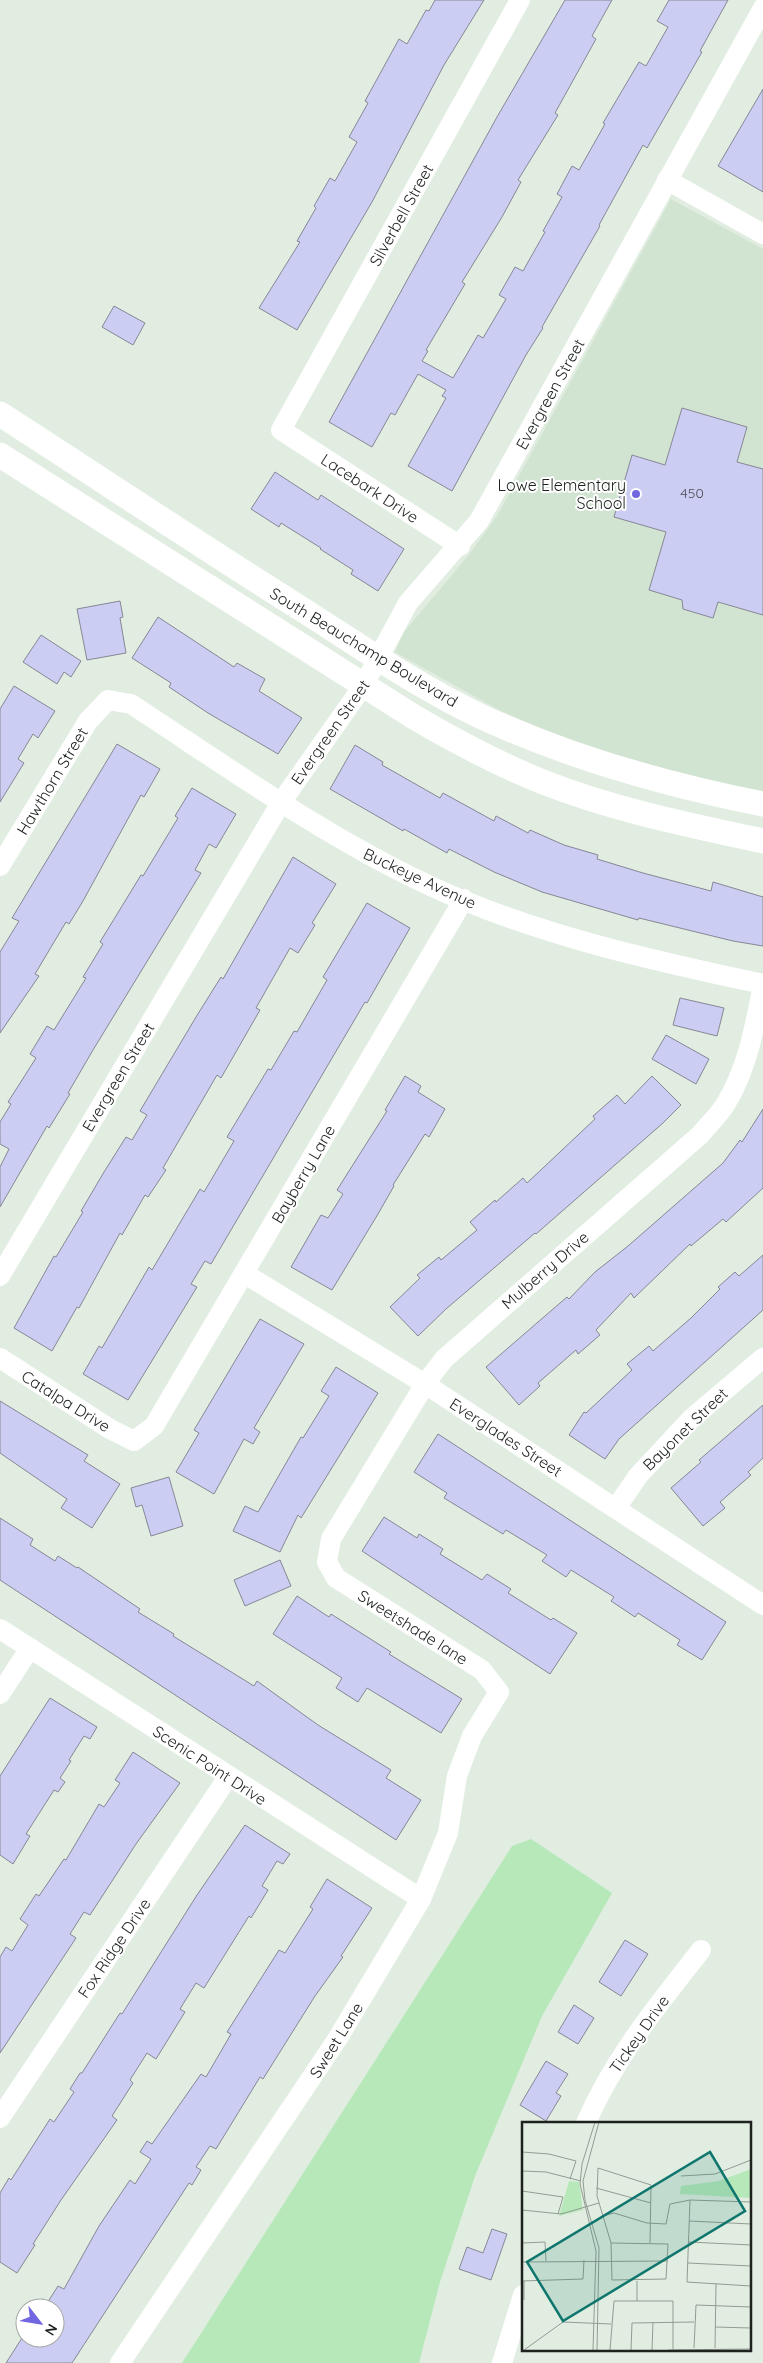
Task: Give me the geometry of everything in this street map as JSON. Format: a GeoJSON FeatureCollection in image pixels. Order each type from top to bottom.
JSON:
{"type":"FeatureCollection","features":[{"type":"Feature","properties":{"kind":"street","name":"Silverbell Street"},"geometry":{"type":"LineString","coordinates":[[281,430],[520,0]]}},
{"type":"Feature","properties":{"kind":"street","name":"Evergreen Street"},"geometry":{"type":"LineString","coordinates":[[0,1276],[282,801],[363,686],[408,603],[460,546],[488,506],[763,8]]}},
{"type":"Feature","properties":{"kind":"street"},"geometry":{"type":"LineString","coordinates":[[667,180],[763,234]]}},
{"type":"Feature","properties":{"kind":"street","name":"South Beauchamp Boulevard"},"geometry":{"type":"LineString","coordinates":[[0,414],[379,659],[464,708],[526,736],[658,780],[763,804]]}},
{"type":"Feature","properties":{"kind":"street","name":"Lacebark Drive"},"geometry":{"type":"LineString","coordinates":[[281,430],[460,546]]}},
{"type":"Feature","properties":{"kind":"street","name":"South Beauchamp Boulevard"},"geometry":{"type":"LineString","coordinates":[[0,455],[363,686],[451,739],[544,782],[649,815],[763,841]]}},
{"type":"Feature","properties":{"kind":"street","name":"Buckeye Avenue"},"geometry":{"type":"LineString","coordinates":[[108,700],[131,704],[366,854],[426,884],[526,923],[663,963],[763,984]]}},
{"type":"Feature","properties":{"kind":"street","name":"Hawthorn Street"},"geometry":{"type":"LineString","coordinates":[[0,866],[88,721],[108,700]]}},
{"type":"Feature","properties":{"kind":"street","name":"Bayberry Lane"},"geometry":{"type":"LineString","coordinates":[[134,1441],[154,1426],[464,899]]}},
{"type":"Feature","properties":{"kind":"street","name":"Mulberry Drive"},"geometry":{"type":"LineString","coordinates":[[327,1562],[331,1539],[425,1384],[444,1359],[700,1135],[725,1105],[740,1073],[754,1032],[763,984]]}},
{"type":"Feature","properties":{"kind":"street","name":"Everglades Street"},"geometry":{"type":"LineString","coordinates":[[245,1274],[425,1384],[763,1605]]}},
{"type":"Feature","properties":{"kind":"street","name":"Catalpa Drive"},"geometry":{"type":"LineString","coordinates":[[0,1358],[110,1429],[134,1441]]}},
{"type":"Feature","properties":{"kind":"street","name":"Bayonet Street"},"geometry":{"type":"LineString","coordinates":[[616,1508],[638,1476],[691,1419],[763,1358]]}},
{"type":"Feature","properties":{"kind":"street","name":"Sweetshade lane"},"geometry":{"type":"LineString","coordinates":[[327,1562],[336,1578],[482,1670],[499,1692]]}},
{"type":"Feature","properties":{"kind":"street","name":"Scenic Point Drive"},"geometry":{"type":"LineString","coordinates":[[0,1629],[421,1899]]}},
{"type":"Feature","properties":{"kind":"street"},"geometry":{"type":"LineString","coordinates":[[0,1694],[30,1648]]}},
{"type":"Feature","properties":{"kind":"street","name":"Sweet Lane"},"geometry":{"type":"LineString","coordinates":[[120,2363],[338,2038],[421,1899],[448,1834],[457,1776],[472,1736],[499,1692]]}},
{"type":"Feature","properties":{"kind":"street","name":"Fox Ridge Drive"},"geometry":{"type":"LineString","coordinates":[[0,2118],[228,1777]]}},
{"type":"Feature","properties":{"kind":"street","name":"Tickey Drive"},"geometry":{"type":"LineString","coordinates":[[586,2122],[606,2081],[639,2029],[701,1950]]}},
{"type":"Feature","properties":{"kind":"street"},"geometry":{"type":"LineString","coordinates":[[502,2363],[522,2298]]}},
{"type":"Feature","properties":{"kind":"shaded area","name":"Lowe Elementary School"},"geometry":{"type":"Polygon","coordinates":[[[671,199],[763,249],[763,793],[684,776],[595,749],[501,711],[395,652],[404,632],[468,556],[497,516],[671,199]]]}},
{"type":"Feature","properties":{"kind":"green space"},"geometry":{"type":"Polygon","coordinates":[[[531,1839],[612,1893],[542,2016],[475,2176],[440,2282],[419,2363],[182,2363],[512,1846],[531,1839]]]}},
{"type":"Feature","properties":{"kind":"building"},"geometry":{"type":"Polygon","coordinates":[[[435,0],[484,0],[444,65],[372,202],[297,330],[259,308],[300,242],[297,241],[316,208],[314,206],[330,178],[335,181],[357,142],[349,137],[368,103],[365,101],[399,39],[407,44],[426,10],[429,11],[435,0]]]}},
{"type":"Feature","properties":{"kind":"building"},"geometry":{"type":"Polygon","coordinates":[[[565,0],[612,0],[592,36],[596,39],[555,113],[558,115],[518,180],[521,182],[462,282],[465,284],[426,350],[428,351],[422,361],[453,378],[478,335],[483,338],[506,299],[499,295],[515,267],[523,271],[545,232],[543,231],[562,197],[557,194],[572,166],[579,170],[605,124],[603,123],[639,62],[646,66],[668,27],[657,21],[669,0],[728,0],[700,51],[702,52],[647,148],[643,145],[600,226],[526,355],[452,491],[408,466],[446,398],[442,396],[446,390],[418,374],[395,415],[391,413],[372,447],[329,422],[497,117],[565,0]]]}},
{"type":"Feature","properties":{"kind":"building"},"geometry":{"type":"Polygon","coordinates":[[[763,89],[763,192],[718,166],[763,89]]]}},
{"type":"Feature","properties":{"kind":"building"},"geometry":{"type":"Polygon","coordinates":[[[114,306],[145,323],[133,345],[102,327],[114,306]]]}},
{"type":"Feature","properties":{"kind":"building","name":"Lowe Elementary School"},"geometry":{"type":"Polygon","coordinates":[[[682,408],[747,427],[737,462],[763,469],[763,615],[718,602],[713,618],[683,609],[682,600],[649,590],[666,532],[614,517],[632,455],[665,465],[682,408]]]}},
{"type":"Feature","properties":{"kind":"building"},"geometry":{"type":"Polygon","coordinates":[[[275,472],[318,500],[321,495],[404,549],[378,591],[351,574],[353,570],[321,548],[281,523],[279,527],[251,509],[275,472]]]}},
{"type":"Feature","properties":{"kind":"building"},"geometry":{"type":"Polygon","coordinates":[[[120,601],[123,617],[120,618],[126,653],[87,660],[77,609],[120,601]]]}},
{"type":"Feature","properties":{"kind":"building"},"geometry":{"type":"Polygon","coordinates":[[[158,617],[234,667],[237,663],[265,679],[259,691],[302,718],[278,754],[208,713],[169,687],[171,683],[132,658],[158,617]]]}},
{"type":"Feature","properties":{"kind":"building"},"geometry":{"type":"Polygon","coordinates":[[[41,635],[81,661],[71,677],[64,672],[57,684],[23,662],[41,635]]]}},
{"type":"Feature","properties":{"kind":"building"},"geometry":{"type":"Polygon","coordinates":[[[14,686],[55,711],[38,738],[33,734],[18,759],[24,763],[0,802],[0,709],[14,686]]]}},
{"type":"Feature","properties":{"kind":"building"},"geometry":{"type":"Polygon","coordinates":[[[117,744],[160,769],[144,797],[141,795],[69,924],[66,922],[35,974],[39,976],[0,1033],[0,952],[19,921],[12,918],[117,744]]]}},
{"type":"Feature","properties":{"kind":"building"},"geometry":{"type":"Polygon","coordinates":[[[355,745],[383,762],[382,765],[440,798],[443,793],[494,821],[496,816],[528,833],[530,830],[564,845],[598,855],[597,859],[643,873],[711,891],[713,882],[763,897],[763,946],[733,941],[639,918],[638,920],[542,892],[494,872],[449,849],[447,853],[404,829],[403,831],[330,789],[355,745]]]}},
{"type":"Feature","properties":{"kind":"building"},"geometry":{"type":"Polygon","coordinates":[[[192,788],[236,814],[216,848],[209,844],[195,870],[201,873],[93,1050],[68,1093],[70,1094],[49,1128],[47,1126],[0,1207],[0,1167],[9,1149],[0,1144],[0,1122],[11,1104],[8,1102],[36,1058],[30,1054],[47,1026],[54,1030],[86,978],[83,977],[103,944],[100,942],[178,818],[175,816],[192,788]]]}},
{"type":"Feature","properties":{"kind":"building"},"geometry":{"type":"Polygon","coordinates":[[[293,857],[336,884],[312,923],[315,925],[298,953],[290,948],[256,1008],[260,1010],[221,1078],[217,1075],[163,1168],[166,1170],[148,1197],[145,1195],[122,1235],[120,1233],[79,1308],[77,1307],[52,1351],[14,1328],[54,1256],[56,1257],[83,1212],[81,1211],[104,1172],[126,1137],[132,1140],[147,1115],[140,1111],[221,977],[223,979],[293,857]]]}},
{"type":"Feature","properties":{"kind":"building"},"geometry":{"type":"Polygon","coordinates":[[[367,903],[410,928],[211,1264],[205,1261],[191,1284],[197,1287],[128,1400],[83,1374],[99,1346],[102,1348],[149,1267],[152,1270],[200,1189],[204,1192],[234,1141],[227,1137],[268,1069],[271,1070],[294,1031],[297,1032],[327,980],[323,977],[367,903]]]}},
{"type":"Feature","properties":{"kind":"building"},"geometry":{"type":"Polygon","coordinates":[[[680,998],[724,1008],[717,1036],[673,1025],[680,998]]]}},
{"type":"Feature","properties":{"kind":"building"},"geometry":{"type":"Polygon","coordinates":[[[666,1035],[709,1059],[696,1084],[652,1059],[666,1035]]]}},
{"type":"Feature","properties":{"kind":"building"},"geometry":{"type":"Polygon","coordinates":[[[405,1076],[421,1086],[418,1092],[445,1109],[429,1137],[425,1134],[393,1185],[378,1214],[332,1290],[291,1267],[321,1215],[328,1218],[343,1194],[337,1190],[387,1111],[385,1110],[405,1076]]]}},
{"type":"Feature","properties":{"kind":"building"},"geometry":{"type":"Polygon","coordinates":[[[652,1076],[681,1105],[536,1234],[446,1309],[418,1336],[390,1307],[420,1278],[417,1275],[439,1257],[441,1260],[477,1230],[470,1222],[523,1178],[527,1183],[595,1119],[593,1116],[617,1095],[625,1104],[652,1076]]]}},
{"type":"Feature","properties":{"kind":"building"},"geometry":{"type":"Polygon","coordinates":[[[763,1109],[763,1188],[726,1222],[723,1219],[691,1246],[690,1244],[634,1298],[631,1293],[596,1330],[600,1335],[578,1354],[576,1350],[538,1383],[540,1386],[519,1405],[486,1367],[567,1297],[569,1299],[595,1272],[628,1246],[723,1163],[740,1140],[742,1142],[763,1109]]]}},
{"type":"Feature","properties":{"kind":"building"},"geometry":{"type":"Polygon","coordinates":[[[763,1255],[763,1310],[619,1439],[605,1459],[569,1435],[584,1412],[586,1413],[632,1370],[627,1364],[649,1346],[653,1351],[691,1318],[720,1289],[718,1287],[735,1272],[739,1276],[763,1255]]]}},
{"type":"Feature","properties":{"kind":"building"},"geometry":{"type":"Polygon","coordinates":[[[260,1319],[304,1344],[254,1428],[260,1432],[253,1444],[244,1439],[214,1494],[176,1472],[199,1433],[194,1430],[260,1319]]]}},
{"type":"Feature","properties":{"kind":"building"},"geometry":{"type":"Polygon","coordinates":[[[336,1367],[378,1393],[301,1518],[298,1515],[280,1552],[233,1531],[245,1506],[258,1512],[301,1437],[303,1438],[329,1396],[321,1391],[336,1367]]]}},
{"type":"Feature","properties":{"kind":"building"},"geometry":{"type":"Polygon","coordinates":[[[0,1401],[88,1455],[84,1461],[120,1484],[92,1528],[61,1508],[67,1499],[0,1453],[0,1401]]]}},
{"type":"Feature","properties":{"kind":"building"},"geometry":{"type":"Polygon","coordinates":[[[763,1405],[763,1458],[748,1472],[751,1475],[720,1502],[725,1508],[703,1526],[671,1488],[701,1462],[699,1460],[763,1405]]]}},
{"type":"Feature","properties":{"kind":"building"},"geometry":{"type":"Polygon","coordinates":[[[438,1434],[726,1622],[702,1660],[677,1645],[680,1640],[638,1613],[635,1617],[611,1601],[614,1597],[571,1570],[566,1577],[542,1561],[547,1555],[506,1530],[503,1534],[444,1498],[447,1493],[414,1472],[438,1434]]]}},
{"type":"Feature","properties":{"kind":"building"},"geometry":{"type":"Polygon","coordinates":[[[169,1477],[183,1526],[151,1536],[142,1505],[136,1507],[131,1488],[169,1477]]]}},
{"type":"Feature","properties":{"kind":"building"},"geometry":{"type":"Polygon","coordinates":[[[384,1517],[417,1538],[419,1534],[443,1549],[440,1554],[482,1580],[487,1574],[511,1589],[508,1593],[551,1620],[553,1618],[577,1633],[550,1674],[362,1551],[384,1517]]]}},
{"type":"Feature","properties":{"kind":"building"},"geometry":{"type":"Polygon","coordinates":[[[0,1518],[33,1539],[30,1545],[55,1561],[58,1556],[78,1567],[140,1609],[138,1612],[174,1634],[173,1636],[254,1686],[257,1681],[318,1725],[391,1770],[386,1778],[421,1800],[396,1840],[0,1580],[0,1518]]]}},
{"type":"Feature","properties":{"kind":"building"},"geometry":{"type":"Polygon","coordinates":[[[280,1560],[291,1586],[245,1606],[234,1580],[280,1560]]]}},
{"type":"Feature","properties":{"kind":"building"},"geometry":{"type":"Polygon","coordinates":[[[297,1596],[329,1617],[331,1614],[391,1652],[389,1654],[462,1699],[441,1733],[367,1688],[358,1702],[336,1688],[342,1678],[273,1634],[297,1596]]]}},
{"type":"Feature","properties":{"kind":"building"},"geometry":{"type":"Polygon","coordinates":[[[50,1698],[97,1727],[90,1739],[84,1736],[69,1760],[71,1761],[60,1778],[65,1782],[58,1792],[54,1790],[26,1834],[30,1836],[13,1864],[0,1855],[0,1776],[50,1698]]]}},
{"type":"Feature","properties":{"kind":"building"},"geometry":{"type":"Polygon","coordinates":[[[133,1752],[180,1783],[136,1844],[90,1915],[84,1912],[70,1934],[76,1938],[0,2053],[0,1957],[6,1947],[12,1951],[28,1925],[20,1919],[36,1894],[39,1896],[64,1859],[66,1860],[99,1804],[104,1807],[120,1783],[115,1780],[133,1752]]]}},
{"type":"Feature","properties":{"kind":"building"},"geometry":{"type":"Polygon","coordinates":[[[245,1825],[290,1854],[283,1864],[277,1861],[262,1886],[268,1890],[251,1918],[249,1916],[204,1988],[196,1983],[180,2009],[185,2012],[156,2059],[147,2053],[130,2080],[133,2083],[112,2116],[117,2120],[61,2200],[17,2273],[0,2262],[0,2193],[9,2178],[11,2180],[50,2119],[54,2122],[74,2092],[70,2089],[80,2073],[82,2073],[120,2013],[122,2014],[197,1895],[245,1825]]]}},
{"type":"Feature","properties":{"kind":"building"},"geometry":{"type":"Polygon","coordinates":[[[327,1879],[372,1908],[341,1956],[343,1957],[315,1996],[263,2079],[260,2077],[216,2149],[210,2146],[196,2167],[201,2170],[192,2185],[189,2183],[72,2363],[6,2363],[16,2348],[65,2348],[65,2298],[50,2298],[58,2286],[64,2289],[99,2226],[130,2180],[135,2184],[151,2159],[140,2152],[147,2141],[152,2144],[201,2074],[206,2077],[231,2034],[227,2032],[279,1950],[285,1953],[313,1909],[310,1907],[327,1879]]]}},
{"type":"Feature","properties":{"kind":"building"},"geometry":{"type":"Polygon","coordinates":[[[625,1940],[648,1954],[621,1996],[599,1982],[625,1940]]]}},
{"type":"Feature","properties":{"kind":"building"},"geometry":{"type":"Polygon","coordinates":[[[574,2005],[594,2018],[578,2044],[558,2032],[574,2005]]]}},
{"type":"Feature","properties":{"kind":"building"},"geometry":{"type":"Polygon","coordinates":[[[546,2061],[568,2074],[556,2093],[561,2096],[546,2121],[520,2105],[546,2061]]]}},
{"type":"Feature","properties":{"kind":"building"},"geometry":{"type":"Polygon","coordinates":[[[492,2229],[507,2234],[491,2280],[459,2269],[467,2247],[483,2253],[492,2229]]]}},
{"type":"Feature","properties":{"kind":"place","name":"Lowe Elementary School"},"geometry":{"type":"Point","coordinates":[636,494]}}]}
